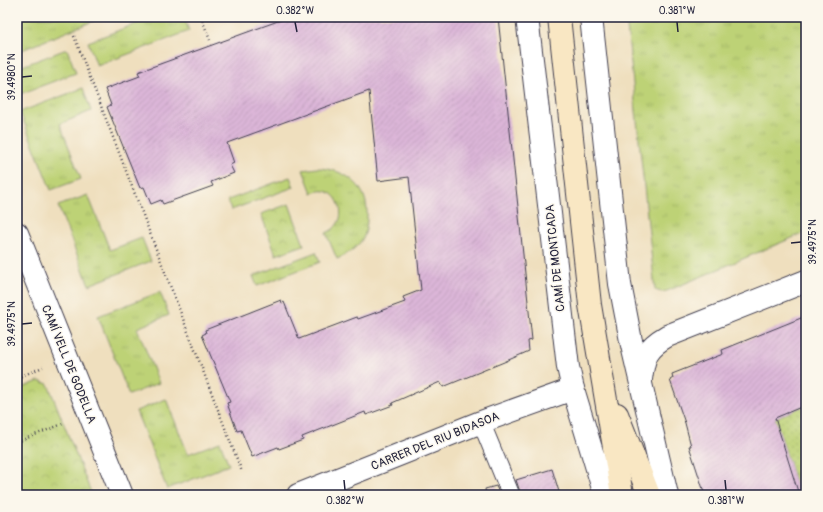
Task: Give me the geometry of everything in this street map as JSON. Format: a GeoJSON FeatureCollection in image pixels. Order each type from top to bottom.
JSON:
{"type":"FeatureCollection","features":[{"type":"Feature","properties":{"kind":"street","name":"CAMÍ DE MONTCADA"},"geometry":{"type":"LineString","coordinates":[[527,17],[564,344],[573,389],[605,495]]}},
{"type":"Feature","properties":{"kind":"street"},"geometry":{"type":"LineString","coordinates":[[559,17],[590,305],[622,495]]}},
{"type":"Feature","properties":{"kind":"street"},"geometry":{"type":"LineString","coordinates":[[591,17],[620,284],[630,341],[667,495]]}},
{"type":"Feature","properties":{"kind":"street","name":"CAMÍ VELL DE GODELLA"},"geometry":{"type":"LineString","coordinates":[[17,233],[122,495]]}},
{"type":"Feature","properties":{"kind":"street"},"geometry":{"type":"LineString","coordinates":[[640,380],[643,361],[649,350],[657,342],[667,336],[806,281]]}},
{"type":"Feature","properties":{"kind":"street"},"geometry":{"type":"LineString","coordinates":[[602,376],[649,495]]}},
{"type":"Feature","properties":{"kind":"street","name":"CARRER DEL RIU BIDASOA"},"geometry":{"type":"LineString","coordinates":[[298,495],[481,422],[573,389]]}},
{"type":"Feature","properties":{"kind":"lane"},"geometry":{"type":"LineString","coordinates":[[481,422],[511,495]]}},
{"type":"Feature","properties":{"kind":"path"},"geometry":{"type":"LineString","coordinates":[[201,17],[210,40]]}},
{"type":"Feature","properties":{"kind":"path"},"geometry":{"type":"LineString","coordinates":[[74,36],[242,472]]}},
{"type":"Feature","properties":{"kind":"path"},"geometry":{"type":"LineString","coordinates":[[17,442],[68,422]]}},
{"type":"Feature","properties":{"kind":"green space"},"geometry":{"type":"Polygon","coordinates":[[[17,17],[103,17],[17,52],[17,17]]]}},
{"type":"Feature","properties":{"kind":"green space"},"geometry":{"type":"Polygon","coordinates":[[[154,17],[184,17],[189,31],[97,66],[88,42],[154,17]]]}},
{"type":"Feature","properties":{"kind":"green space"},"geometry":{"type":"Polygon","coordinates":[[[626,17],[806,17],[806,232],[667,291],[661,292],[655,290],[626,17]]]}},
{"type":"Feature","properties":{"kind":"green space"},"geometry":{"type":"Polygon","coordinates":[[[67,49],[76,73],[17,95],[17,68],[67,49]]]}},
{"type":"Feature","properties":{"kind":"green space"},"geometry":{"type":"Polygon","coordinates":[[[83,88],[91,111],[60,124],[81,179],[51,190],[20,112],[83,88]]]}},
{"type":"Feature","properties":{"kind":"green space"},"geometry":{"type":"Polygon","coordinates":[[[317,168],[337,172],[354,181],[360,188],[367,206],[366,227],[363,239],[347,254],[337,259],[326,233],[334,228],[338,223],[341,215],[340,206],[333,195],[328,192],[321,191],[312,193],[303,170],[317,168]]]}},
{"type":"Feature","properties":{"kind":"green space"},"geometry":{"type":"Polygon","coordinates":[[[290,177],[294,187],[231,210],[228,200],[290,177]]]}},
{"type":"Feature","properties":{"kind":"green space"},"geometry":{"type":"Polygon","coordinates":[[[88,195],[110,250],[142,238],[151,261],[89,285],[58,206],[88,195]]]}},
{"type":"Feature","properties":{"kind":"green space"},"geometry":{"type":"Polygon","coordinates":[[[289,204],[304,245],[276,255],[261,214],[289,204]]]}},
{"type":"Feature","properties":{"kind":"green space"},"geometry":{"type":"Polygon","coordinates":[[[316,252],[320,262],[257,286],[253,276],[316,252]]]}},
{"type":"Feature","properties":{"kind":"green space"},"geometry":{"type":"Polygon","coordinates":[[[160,292],[169,315],[137,328],[159,383],[129,395],[98,316],[160,292]]]}},
{"type":"Feature","properties":{"kind":"green space"},"geometry":{"type":"Polygon","coordinates":[[[39,381],[48,384],[92,495],[17,495],[17,390],[39,381]]]}},
{"type":"Feature","properties":{"kind":"green space"},"geometry":{"type":"Polygon","coordinates":[[[166,399],[188,454],[220,442],[229,465],[167,489],[136,411],[166,399]]]}},
{"type":"Feature","properties":{"kind":"green space"},"geometry":{"type":"Polygon","coordinates":[[[806,405],[806,495],[799,495],[775,418],[806,405]]]}},
{"type":"Feature","properties":{"kind":"building"},"geometry":{"type":"Polygon","coordinates":[[[289,17],[498,17],[532,340],[528,341],[529,351],[504,362],[443,387],[440,382],[392,403],[393,405],[366,415],[365,412],[302,437],[303,440],[279,449],[278,447],[252,457],[241,430],[237,431],[227,403],[230,402],[202,335],[206,333],[205,330],[281,300],[282,303],[284,302],[299,339],[357,317],[358,319],[405,302],[403,297],[421,290],[409,177],[378,181],[369,91],[227,143],[234,163],[230,165],[234,173],[211,182],[213,186],[163,204],[161,200],[151,204],[144,187],[140,188],[107,107],[111,105],[105,89],[140,76],[138,72],[289,17]]]}},
{"type":"Feature","properties":{"kind":"building"},"geometry":{"type":"Polygon","coordinates":[[[806,316],[806,405],[775,418],[799,495],[705,495],[689,446],[691,446],[685,423],[670,380],[673,378],[672,374],[723,354],[722,350],[806,316]]]}},
{"type":"Feature","properties":{"kind":"building"},"geometry":{"type":"Polygon","coordinates":[[[552,469],[560,495],[521,495],[516,480],[552,469]]]}},
{"type":"Feature","properties":{"kind":"building"},"geometry":{"type":"Polygon","coordinates":[[[496,486],[500,495],[486,495],[485,489],[496,486]]]}}]}
